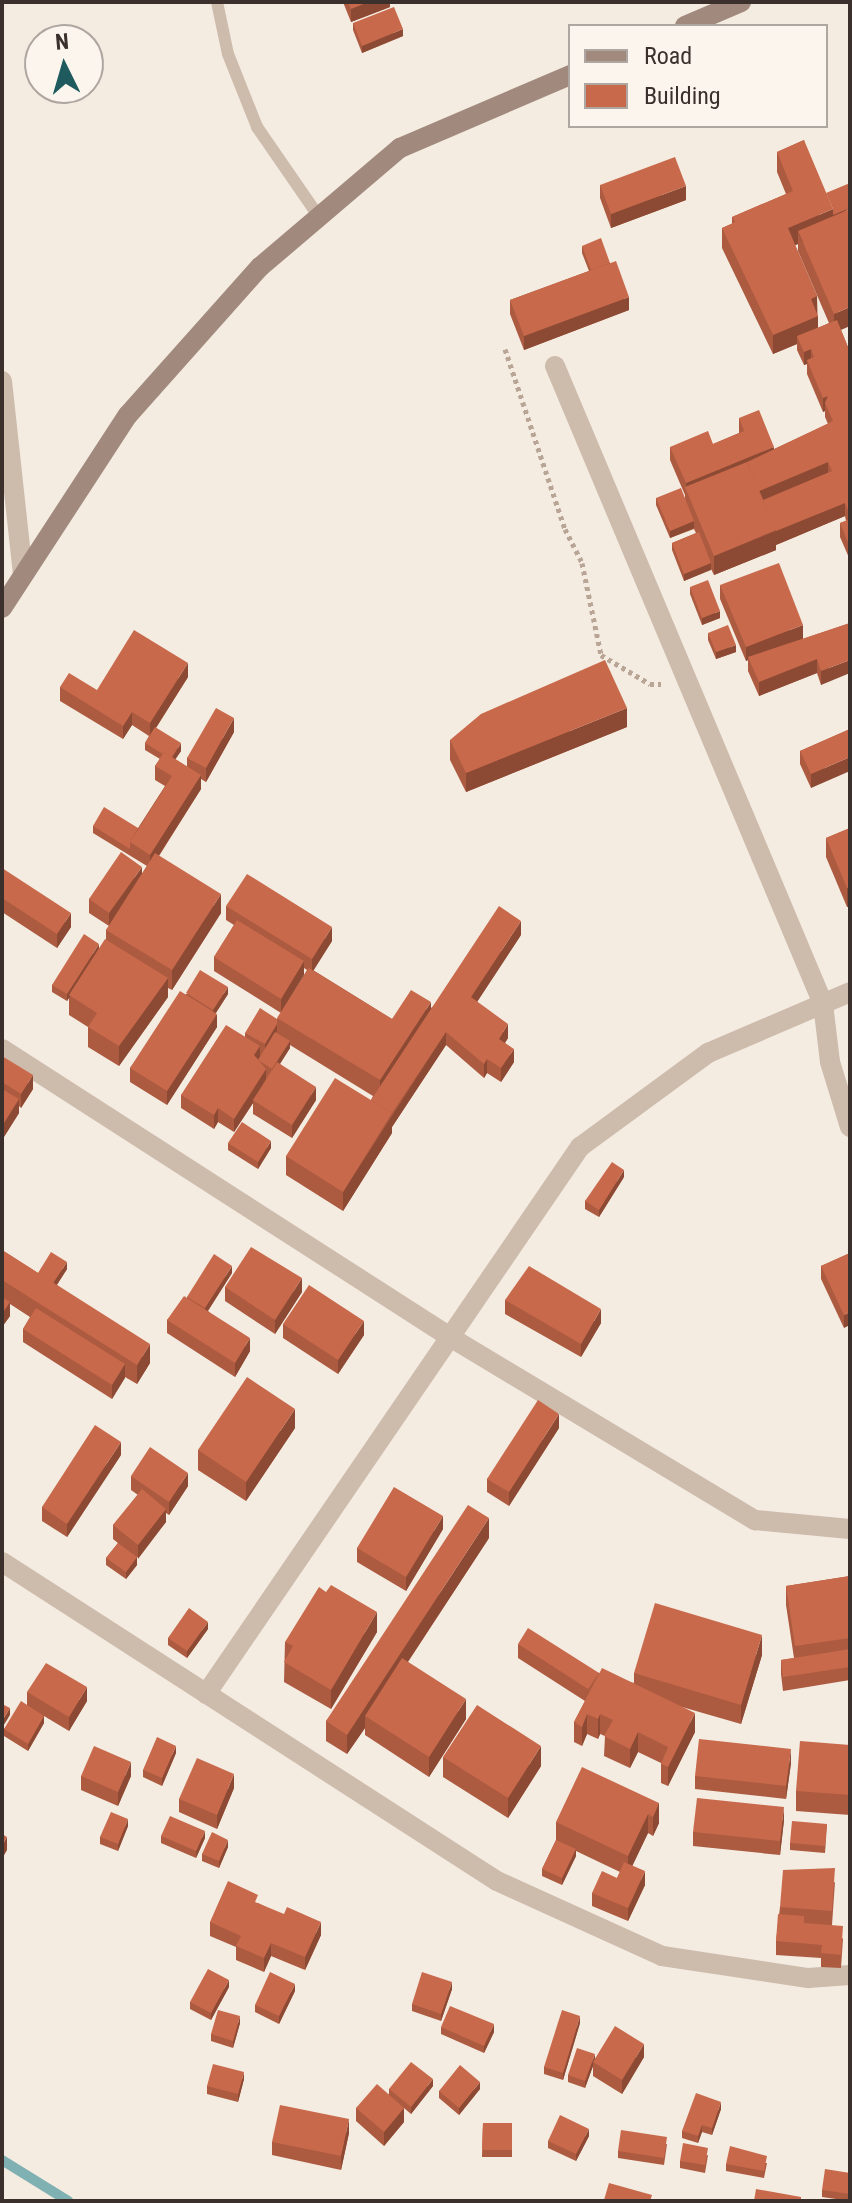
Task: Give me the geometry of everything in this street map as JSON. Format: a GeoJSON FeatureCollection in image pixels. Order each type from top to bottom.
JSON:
{"type":"FeatureCollection","features":[{"type":"Feature","properties":{"kind":"street"},"geometry":{"type":"LineString","coordinates":[[690,24],[741,2]]}},
{"type":"Feature","properties":{"kind":"street"},"geometry":{"type":"LineString","coordinates":[[2,608],[128,415],[260,267],[400,148],[568,76]]}},
{"type":"Feature","properties":{"kind":"street"},"geometry":{"type":"LineString","coordinates":[[555,366],[823,1004],[830,1062],[850,1127]]}},
{"type":"Feature","properties":{"kind":"street"},"geometry":{"type":"LineString","coordinates":[[2,381],[23,575]]}},
{"type":"Feature","properties":{"kind":"street"},"geometry":{"type":"LineString","coordinates":[[206,1694],[580,1147],[708,1053],[850,992]]}},
{"type":"Feature","properties":{"kind":"street"},"geometry":{"type":"LineString","coordinates":[[2,1049],[450,1337],[755,1520],[850,1529]]}},
{"type":"Feature","properties":{"kind":"street"},"geometry":{"type":"LineString","coordinates":[[2,1562],[497,1881],[662,1956],[808,1978],[850,1975]]}},
{"type":"Feature","properties":{"kind":"lane"},"geometry":{"type":"LineString","coordinates":[[217,2],[228,54],[257,127],[319,217]]}},
{"type":"Feature","properties":{"kind":"path"},"geometry":{"type":"LineString","coordinates":[[505,349],[565,529],[582,563],[601,655],[650,684],[688,683]]}},
{"type":"Feature","properties":{"kind":"building"},"geometry":{"type":"Polygon","coordinates":[[[348,2],[368,2],[351,9],[348,2]]]}},
{"type":"Feature","properties":{"kind":"building"},"geometry":{"type":"Polygon","coordinates":[[[394,7],[403,29],[362,46],[353,23],[394,7]]]}},
{"type":"Feature","properties":{"kind":"building"},"geometry":{"type":"Polygon","coordinates":[[[804,140],[833,209],[788,228],[817,296],[811,299],[818,316],[773,335],[722,228],[735,222],[732,217],[793,191],[777,152],[804,140]]]}},
{"type":"Feature","properties":{"kind":"building"},"geometry":{"type":"Polygon","coordinates":[[[675,157],[686,186],[611,214],[600,185],[675,157]]]}},
{"type":"Feature","properties":{"kind":"building"},"geometry":{"type":"Polygon","coordinates":[[[850,183],[850,208],[833,215],[826,193],[850,183]]]}},
{"type":"Feature","properties":{"kind":"building"},"geometry":{"type":"Polygon","coordinates":[[[850,209],[850,307],[834,314],[798,231],[850,209]]]}},
{"type":"Feature","properties":{"kind":"building"},"geometry":{"type":"Polygon","coordinates":[[[601,238],[610,263],[591,270],[582,246],[601,238]]]}},
{"type":"Feature","properties":{"kind":"building"},"geometry":{"type":"Polygon","coordinates":[[[616,261],[629,297],[524,336],[510,300],[616,261]]]}},
{"type":"Feature","properties":{"kind":"building"},"geometry":{"type":"Polygon","coordinates":[[[837,320],[850,352],[850,516],[845,503],[776,531],[763,500],[832,471],[828,462],[759,491],[747,462],[833,421],[825,403],[828,396],[823,398],[807,360],[814,357],[811,349],[804,352],[797,336],[837,320]]]}},
{"type":"Feature","properties":{"kind":"building"},"geometry":{"type":"Polygon","coordinates":[[[759,410],[774,447],[686,483],[670,447],[708,431],[713,444],[744,431],[739,418],[759,410]]]}},
{"type":"Feature","properties":{"kind":"building"},"geometry":{"type":"Polygon","coordinates":[[[747,462],[776,530],[714,556],[685,487],[747,462]]]}},
{"type":"Feature","properties":{"kind":"building"},"geometry":{"type":"Polygon","coordinates":[[[681,488],[694,521],[670,531],[656,498],[681,488]]]}},
{"type":"Feature","properties":{"kind":"building"},"geometry":{"type":"Polygon","coordinates":[[[850,519],[850,547],[840,523],[850,519]]]}},
{"type":"Feature","properties":{"kind":"building"},"geometry":{"type":"Polygon","coordinates":[[[699,532],[711,563],[684,574],[672,543],[699,532]]]}},
{"type":"Feature","properties":{"kind":"building"},"geometry":{"type":"Polygon","coordinates":[[[779,563],[803,625],[746,647],[720,585],[779,563]]]}},
{"type":"Feature","properties":{"kind":"building"},"geometry":{"type":"Polygon","coordinates":[[[708,580],[720,611],[702,618],[690,587],[708,580]]]}},
{"type":"Feature","properties":{"kind":"building"},"geometry":{"type":"Polygon","coordinates":[[[850,623],[850,660],[821,671],[817,659],[759,682],[748,657],[850,623]]]}},
{"type":"Feature","properties":{"kind":"building"},"geometry":{"type":"Polygon","coordinates":[[[728,625],[736,645],[716,652],[708,633],[728,625]]]}},
{"type":"Feature","properties":{"kind":"building"},"geometry":{"type":"Polygon","coordinates":[[[134,630],[188,663],[150,723],[132,712],[123,726],[60,687],[69,673],[97,690],[134,630]]]}},
{"type":"Feature","properties":{"kind":"building"},"geometry":{"type":"Polygon","coordinates":[[[605,660],[627,708],[466,773],[450,740],[481,714],[605,660]]]}},
{"type":"Feature","properties":{"kind":"building"},"geometry":{"type":"Polygon","coordinates":[[[216,708],[234,718],[206,768],[187,758],[216,708]]]}},
{"type":"Feature","properties":{"kind":"building"},"geometry":{"type":"Polygon","coordinates":[[[155,727],[181,743],[172,757],[145,743],[155,727]]]}},
{"type":"Feature","properties":{"kind":"building"},"geometry":{"type":"Polygon","coordinates":[[[850,729],[850,757],[811,774],[800,751],[850,729]]]}},
{"type":"Feature","properties":{"kind":"building"},"geometry":{"type":"Polygon","coordinates":[[[164,752],[201,775],[150,855],[130,842],[172,776],[155,766],[164,752]]]}},
{"type":"Feature","properties":{"kind":"building"},"geometry":{"type":"Polygon","coordinates":[[[104,807],[138,828],[130,842],[130,849],[93,826],[104,807]]]}},
{"type":"Feature","properties":{"kind":"building"},"geometry":{"type":"Polygon","coordinates":[[[850,828],[850,887],[847,888],[826,838],[850,828]]]}},
{"type":"Feature","properties":{"kind":"building"},"geometry":{"type":"Polygon","coordinates":[[[121,852],[142,867],[109,913],[89,899],[121,852]]]}},
{"type":"Feature","properties":{"kind":"building"},"geometry":{"type":"Polygon","coordinates":[[[155,853],[221,894],[172,970],[106,930],[155,853]]]}},
{"type":"Feature","properties":{"kind":"building"},"geometry":{"type":"Polygon","coordinates":[[[2,868],[71,913],[57,934],[2,898],[2,868]]]}},
{"type":"Feature","properties":{"kind":"building"},"geometry":{"type":"Polygon","coordinates":[[[247,874],[332,927],[312,959],[226,906],[247,874]]]}},
{"type":"Feature","properties":{"kind":"building"},"geometry":{"type":"Polygon","coordinates":[[[499,906],[521,921],[471,997],[508,1024],[499,1039],[514,1049],[501,1068],[487,1059],[484,1064],[446,1032],[392,1113],[371,1100],[499,906]]]}},
{"type":"Feature","properties":{"kind":"building"},"geometry":{"type":"Polygon","coordinates":[[[237,920],[304,961],[281,999],[214,957],[237,920]]]}},
{"type":"Feature","properties":{"kind":"building"},"geometry":{"type":"Polygon","coordinates":[[[84,934],[99,944],[67,994],[52,985],[84,934]]]}},
{"type":"Feature","properties":{"kind":"building"},"geometry":{"type":"Polygon","coordinates":[[[105,939],[168,978],[119,1046],[88,1027],[97,1013],[69,995],[105,939]]]}},
{"type":"Feature","properties":{"kind":"building"},"geometry":{"type":"Polygon","coordinates":[[[309,968],[392,1019],[411,990],[431,1002],[380,1080],[277,1018],[309,968]]]}},
{"type":"Feature","properties":{"kind":"building"},"geometry":{"type":"Polygon","coordinates":[[[200,970],[228,987],[213,1010],[186,993],[200,970]]]}},
{"type":"Feature","properties":{"kind":"building"},"geometry":{"type":"Polygon","coordinates":[[[180,991],[217,1014],[167,1091],[130,1068],[180,991]]]}},
{"type":"Feature","properties":{"kind":"building"},"geometry":{"type":"Polygon","coordinates":[[[260,1008],[277,1019],[265,1044],[245,1033],[260,1008]]]}},
{"type":"Feature","properties":{"kind":"building"},"geometry":{"type":"Polygon","coordinates":[[[226,1025],[260,1046],[254,1055],[266,1069],[234,1119],[218,1108],[214,1115],[181,1095],[226,1025]]]}},
{"type":"Feature","properties":{"kind":"building"},"geometry":{"type":"Polygon","coordinates":[[[275,1032],[290,1041],[272,1069],[258,1060],[275,1032]]]}},
{"type":"Feature","properties":{"kind":"building"},"geometry":{"type":"Polygon","coordinates":[[[2,1056],[33,1075],[21,1094],[2,1082],[2,1056]]]}},
{"type":"Feature","properties":{"kind":"building"},"geometry":{"type":"Polygon","coordinates":[[[277,1062],[316,1087],[292,1125],[253,1100],[277,1062]]]}},
{"type":"Feature","properties":{"kind":"building"},"geometry":{"type":"Polygon","coordinates":[[[335,1078],[392,1113],[343,1192],[286,1156],[335,1078]]]}},
{"type":"Feature","properties":{"kind":"building"},"geometry":{"type":"Polygon","coordinates":[[[2,1089],[19,1099],[2,1126],[2,1089]]]}},
{"type":"Feature","properties":{"kind":"building"},"geometry":{"type":"Polygon","coordinates":[[[242,1122],[271,1141],[258,1162],[228,1143],[242,1122]]]}},
{"type":"Feature","properties":{"kind":"building"},"geometry":{"type":"Polygon","coordinates":[[[612,1162],[624,1170],[599,1210],[585,1201],[612,1162]]]}},
{"type":"Feature","properties":{"kind":"building"},"geometry":{"type":"Polygon","coordinates":[[[251,1247],[302,1278],[275,1320],[225,1287],[251,1247]]]}},
{"type":"Feature","properties":{"kind":"building"},"geometry":{"type":"Polygon","coordinates":[[[2,1250],[150,1344],[137,1365],[2,1280],[2,1250]]]}},
{"type":"Feature","properties":{"kind":"building"},"geometry":{"type":"Polygon","coordinates":[[[51,1252],[67,1262],[53,1283],[38,1273],[51,1252]]]}},
{"type":"Feature","properties":{"kind":"building"},"geometry":{"type":"Polygon","coordinates":[[[850,1253],[850,1312],[844,1315],[821,1266],[850,1253]]]}},
{"type":"Feature","properties":{"kind":"building"},"geometry":{"type":"Polygon","coordinates":[[[214,1254],[232,1266],[205,1308],[187,1297],[214,1254]]]}},
{"type":"Feature","properties":{"kind":"building"},"geometry":{"type":"Polygon","coordinates":[[[529,1266],[601,1309],[581,1344],[505,1300],[529,1266]]]}},
{"type":"Feature","properties":{"kind":"building"},"geometry":{"type":"Polygon","coordinates":[[[309,1285],[364,1321],[338,1360],[283,1324],[309,1285]]]}},
{"type":"Feature","properties":{"kind":"building"},"geometry":{"type":"Polygon","coordinates":[[[184,1296],[250,1338],[235,1363],[167,1320],[184,1296]]]}},
{"type":"Feature","properties":{"kind":"building"},"geometry":{"type":"Polygon","coordinates":[[[2,1297],[10,1302],[2,1314],[2,1297]]]}},
{"type":"Feature","properties":{"kind":"building"},"geometry":{"type":"Polygon","coordinates":[[[36,1308],[125,1364],[112,1385],[23,1329],[36,1308]]]}},
{"type":"Feature","properties":{"kind":"building"},"geometry":{"type":"Polygon","coordinates":[[[247,1377],[295,1409],[246,1482],[198,1450],[247,1377]]]}},
{"type":"Feature","properties":{"kind":"building"},"geometry":{"type":"Polygon","coordinates":[[[538,1400],[559,1414],[509,1492],[487,1479],[538,1400]]]}},
{"type":"Feature","properties":{"kind":"building"},"geometry":{"type":"Polygon","coordinates":[[[95,1425],[121,1442],[67,1524],[42,1507],[95,1425]]]}},
{"type":"Feature","properties":{"kind":"building"},"geometry":{"type":"Polygon","coordinates":[[[150,1447],[188,1473],[169,1502],[131,1476],[150,1447]]]}},
{"type":"Feature","properties":{"kind":"building"},"geometry":{"type":"Polygon","coordinates":[[[394,1487],[443,1516],[406,1577],[357,1548],[394,1487]]]}},
{"type":"Feature","properties":{"kind":"building"},"geometry":{"type":"Polygon","coordinates":[[[142,1489],[166,1509],[138,1545],[113,1525],[142,1489]]]}},
{"type":"Feature","properties":{"kind":"building"},"geometry":{"type":"Polygon","coordinates":[[[468,1505],[489,1518],[347,1735],[326,1721],[468,1505]]]}},
{"type":"Feature","properties":{"kind":"building"},"geometry":{"type":"Polygon","coordinates":[[[118,1543],[137,1557],[126,1572],[106,1558],[118,1543]]]}},
{"type":"Feature","properties":{"kind":"building"},"geometry":{"type":"Polygon","coordinates":[[[850,1576],[850,1638],[795,1646],[786,1586],[850,1576]]]}},
{"type":"Feature","properties":{"kind":"building"},"geometry":{"type":"Polygon","coordinates":[[[331,1585],[377,1612],[331,1690],[284,1662],[293,1646],[285,1642],[319,1587],[326,1592],[331,1585]]]}},
{"type":"Feature","properties":{"kind":"building"},"geometry":{"type":"Polygon","coordinates":[[[655,1603],[762,1635],[741,1705],[634,1673],[655,1603]]]}},
{"type":"Feature","properties":{"kind":"building"},"geometry":{"type":"Polygon","coordinates":[[[189,1608],[208,1622],[187,1651],[168,1638],[189,1608]]]}},
{"type":"Feature","properties":{"kind":"building"},"geometry":{"type":"Polygon","coordinates":[[[528,1628],[599,1673],[588,1689],[518,1644],[528,1628]]]}},
{"type":"Feature","properties":{"kind":"building"},"geometry":{"type":"Polygon","coordinates":[[[850,1649],[850,1667],[783,1677],[781,1660],[850,1649]]]}},
{"type":"Feature","properties":{"kind":"building"},"geometry":{"type":"Polygon","coordinates":[[[402,1658],[466,1699],[429,1757],[365,1716],[402,1658]]]}},
{"type":"Feature","properties":{"kind":"building"},"geometry":{"type":"Polygon","coordinates":[[[46,1663],[87,1687],[69,1717],[27,1692],[46,1663]]]}},
{"type":"Feature","properties":{"kind":"building"},"geometry":{"type":"Polygon","coordinates":[[[602,1668],[695,1713],[668,1767],[661,1764],[668,1747],[638,1732],[630,1749],[604,1736],[613,1720],[600,1714],[598,1719],[587,1714],[582,1727],[574,1722],[602,1668]]]}},
{"type":"Feature","properties":{"kind":"building"},"geometry":{"type":"Polygon","coordinates":[[[21,1701],[44,1716],[28,1744],[4,1729],[21,1701]]]}},
{"type":"Feature","properties":{"kind":"building"},"geometry":{"type":"Polygon","coordinates":[[[2,1704],[10,1708],[2,1721],[2,1704]]]}},
{"type":"Feature","properties":{"kind":"building"},"geometry":{"type":"Polygon","coordinates":[[[477,1705],[541,1746],[508,1798],[443,1757],[477,1705]]]}},
{"type":"Feature","properties":{"kind":"building"},"geometry":{"type":"Polygon","coordinates":[[[157,1737],[176,1746],[162,1778],[143,1770],[157,1737]]]}},
{"type":"Feature","properties":{"kind":"building"},"geometry":{"type":"Polygon","coordinates":[[[699,1739],[791,1749],[786,1786],[695,1776],[699,1739]]]}},
{"type":"Feature","properties":{"kind":"building"},"geometry":{"type":"Polygon","coordinates":[[[800,1741],[850,1745],[850,1795],[796,1791],[800,1741]]]}},
{"type":"Feature","properties":{"kind":"building"},"geometry":{"type":"Polygon","coordinates":[[[94,1746],[131,1762],[118,1792],[81,1776],[94,1746]]]}},
{"type":"Feature","properties":{"kind":"building"},"geometry":{"type":"Polygon","coordinates":[[[197,1758],[234,1774],[217,1815],[179,1799],[197,1758]]]}},
{"type":"Feature","properties":{"kind":"building"},"geometry":{"type":"Polygon","coordinates":[[[582,1767],[659,1803],[653,1817],[648,1814],[628,1856],[556,1822],[582,1767]]]}},
{"type":"Feature","properties":{"kind":"building"},"geometry":{"type":"Polygon","coordinates":[[[697,1798],[784,1807],[780,1841],[693,1832],[697,1798]]]}},
{"type":"Feature","properties":{"kind":"building"},"geometry":{"type":"Polygon","coordinates":[[[111,1812],[128,1819],[118,1844],[100,1837],[111,1812]]]}},
{"type":"Feature","properties":{"kind":"building"},"geometry":{"type":"Polygon","coordinates":[[[170,1816],[205,1831],[196,1851],[161,1836],[170,1816]]]}},
{"type":"Feature","properties":{"kind":"building"},"geometry":{"type":"Polygon","coordinates":[[[792,1821],[827,1824],[825,1846],[790,1843],[792,1821]]]}},
{"type":"Feature","properties":{"kind":"building"},"geometry":{"type":"Polygon","coordinates":[[[212,1832],[228,1840],[219,1861],[202,1854],[212,1832]]]}},
{"type":"Feature","properties":{"kind":"building"},"geometry":{"type":"Polygon","coordinates":[[[556,1840],[576,1849],[562,1878],[542,1869],[556,1840]]]}},
{"type":"Feature","properties":{"kind":"building"},"geometry":{"type":"Polygon","coordinates":[[[624,1862],[645,1871],[628,1908],[592,1893],[602,1871],[617,1878],[624,1862]]]}},
{"type":"Feature","properties":{"kind":"building"},"geometry":{"type":"Polygon","coordinates":[[[835,1868],[832,1911],[780,1907],[783,1870],[835,1868]]]}},
{"type":"Feature","properties":{"kind":"building"},"geometry":{"type":"Polygon","coordinates":[[[228,1881],[258,1895],[255,1902],[284,1914],[287,1907],[321,1922],[305,1957],[271,1943],[264,1958],[236,1946],[241,1936],[210,1922],[228,1881]]]}},
{"type":"Feature","properties":{"kind":"building"},"geometry":{"type":"Polygon","coordinates":[[[778,1914],[804,1916],[804,1923],[843,1926],[841,1955],[821,1953],[822,1945],[776,1941],[778,1914]]]}},
{"type":"Feature","properties":{"kind":"building"},"geometry":{"type":"Polygon","coordinates":[[[208,1969],[229,1980],[211,2013],[190,2002],[208,1969]]]}},
{"type":"Feature","properties":{"kind":"building"},"geometry":{"type":"Polygon","coordinates":[[[270,1972],[295,1984],[279,2016],[255,2005],[270,1972]]]}},
{"type":"Feature","properties":{"kind":"building"},"geometry":{"type":"Polygon","coordinates":[[[422,1972],[452,1982],[441,2014],[412,2004],[422,1972]]]}},
{"type":"Feature","properties":{"kind":"building"},"geometry":{"type":"Polygon","coordinates":[[[450,2006],[494,2024],[484,2046],[441,2027],[450,2006]]]}},
{"type":"Feature","properties":{"kind":"building"},"geometry":{"type":"Polygon","coordinates":[[[218,2010],[240,2016],[233,2041],[211,2034],[218,2010]]]}},
{"type":"Feature","properties":{"kind":"building"},"geometry":{"type":"Polygon","coordinates":[[[562,2010],[580,2016],[563,2073],[544,2067],[562,2010]]]}},
{"type":"Feature","properties":{"kind":"building"},"geometry":{"type":"Polygon","coordinates":[[[615,2026],[644,2044],[622,2080],[593,2062],[615,2026]]]}},
{"type":"Feature","properties":{"kind":"building"},"geometry":{"type":"Polygon","coordinates":[[[577,2048],[595,2054],[585,2081],[568,2075],[577,2048]]]}},
{"type":"Feature","properties":{"kind":"building"},"geometry":{"type":"Polygon","coordinates":[[[411,2062],[433,2079],[411,2107],[389,2089],[411,2062]]]}},
{"type":"Feature","properties":{"kind":"building"},"geometry":{"type":"Polygon","coordinates":[[[213,2064],[244,2072],[238,2094],[207,2086],[213,2064]]]}},
{"type":"Feature","properties":{"kind":"building"},"geometry":{"type":"Polygon","coordinates":[[[460,2065],[480,2082],[459,2108],[439,2091],[460,2065]]]}},
{"type":"Feature","properties":{"kind":"building"},"geometry":{"type":"Polygon","coordinates":[[[377,2084],[404,2108],[384,2132],[356,2108],[377,2084]]]}},
{"type":"Feature","properties":{"kind":"building"},"geometry":{"type":"Polygon","coordinates":[[[696,2093],[721,2102],[712,2128],[702,2125],[698,2136],[682,2131],[696,2093]]]}},
{"type":"Feature","properties":{"kind":"building"},"geometry":{"type":"Polygon","coordinates":[[[280,2105],[349,2119],[341,2156],[272,2142],[280,2105]]]}},
{"type":"Feature","properties":{"kind":"building"},"geometry":{"type":"Polygon","coordinates":[[[560,2115],[589,2129],[576,2154],[548,2141],[560,2115]]]}},
{"type":"Feature","properties":{"kind":"building"},"geometry":{"type":"Polygon","coordinates":[[[483,2123],[512,2123],[512,2150],[482,2150],[483,2123]]]}},
{"type":"Feature","properties":{"kind":"building"},"geometry":{"type":"Polygon","coordinates":[[[621,2130],[667,2137],[664,2158],[618,2151],[621,2130]]]}},
{"type":"Feature","properties":{"kind":"building"},"geometry":{"type":"Polygon","coordinates":[[[683,2143],[708,2148],[705,2165],[680,2161],[683,2143]]]}},
{"type":"Feature","properties":{"kind":"building"},"geometry":{"type":"Polygon","coordinates":[[[730,2146],[767,2156],[764,2171],[726,2164],[730,2146]]]}},
{"type":"Feature","properties":{"kind":"building"},"geometry":{"type":"Polygon","coordinates":[[[825,2169],[850,2173],[850,2194],[822,2190],[825,2169]]]}},
{"type":"Feature","properties":{"kind":"building"},"geometry":{"type":"Polygon","coordinates":[[[609,2183],[652,2195],[650,2201],[604,2200],[609,2183]]]}},
{"type":"Feature","properties":{"kind":"building"},"geometry":{"type":"Polygon","coordinates":[[[756,2189],[801,2197],[801,2201],[754,2201],[756,2189]]]}},
{"type":"Feature","properties":{"kind":"waterway"},"geometry":{"type":"LineString","coordinates":[[2,2160],[68,2201]]}}]}
